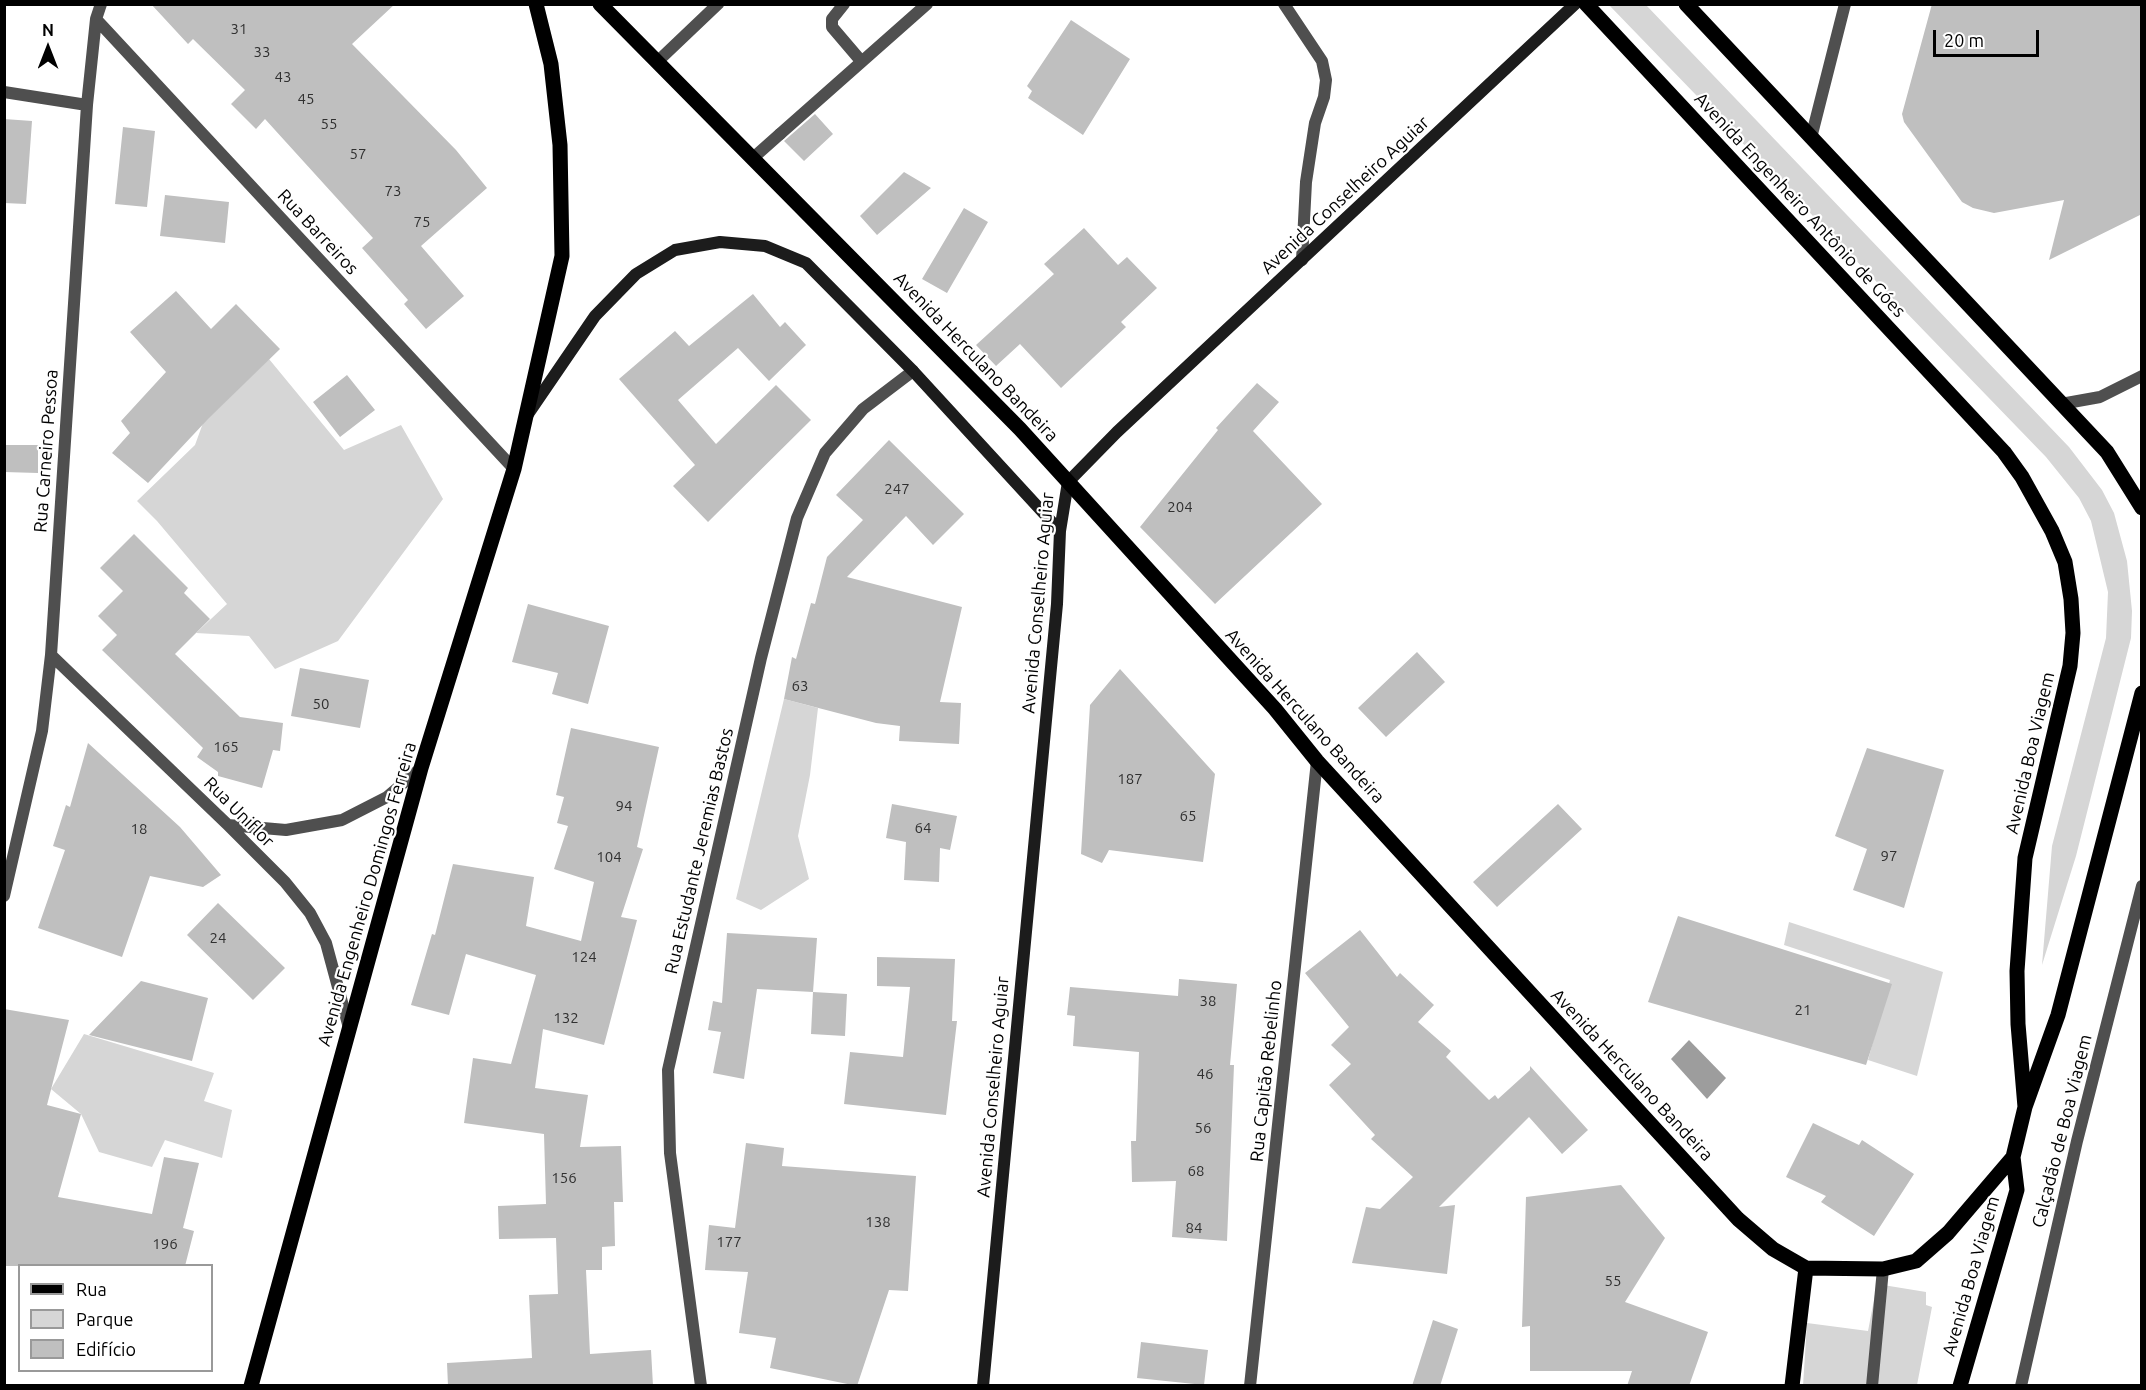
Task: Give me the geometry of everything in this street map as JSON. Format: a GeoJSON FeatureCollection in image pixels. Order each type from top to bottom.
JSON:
{"type":"FeatureCollection","features":[{"type":"Feature","properties":{"kind":"main road","name":"Avenida Engenheiro Domingos Ferreira"},"geometry":{"type":"LineString","coordinates":[[251,1386],[421,768],[513,469],[562,256],[560,145],[551,64],[536,4]]}},
{"type":"Feature","properties":{"kind":"main road","name":"Avenida Herculano Bandeira"},"geometry":{"type":"LineString","coordinates":[[600,4],[1020,429],[1275,709],[1317,761],[1738,1220],[1773,1249],[1806,1268],[1883,1269],[1916,1261],[1948,1233],[2013,1157]]}},
{"type":"Feature","properties":{"kind":"main road","name":"Avenida Conselheiro Aguiar"},"geometry":{"type":"LineString","coordinates":[[983,1386],[1057,603],[1060,531],[1068,482],[1117,432],[1575,4]]}},
{"type":"Feature","properties":{"kind":"main road","name":"Avenida Engenheiro Antônio de Góes"},"geometry":{"type":"LineString","coordinates":[[1586,4],[1985,431]]}},
{"type":"Feature","properties":{"kind":"main road"},"geometry":{"type":"LineString","coordinates":[[1686,4],[2107,452],[2142,508]]}},
{"type":"Feature","properties":{"kind":"main road","name":"Avenida Engenheiro Domingos Ferreira"},"geometry":{"type":"LineString","coordinates":[[527,416],[595,316],[636,274],[675,250],[720,242],[765,246],[806,263],[913,371]]}},
{"type":"Feature","properties":{"kind":"main road"},"geometry":{"type":"LineString","coordinates":[[913,371],[1060,531]]}},
{"type":"Feature","properties":{"kind":"main road","name":"Avenida Boa Viagem"},"geometry":{"type":"LineString","coordinates":[[1985,431],[2004,452],[2038,504],[2065,562],[2071,599],[2073,633],[2070,666],[2025,858],[2017,971],[2018,1024],[2025,1107]]}},
{"type":"Feature","properties":{"kind":"main road","name":"Avenida Boa Viagem"},"geometry":{"type":"LineString","coordinates":[[1960,1386],[2017,1190],[2013,1157],[2025,1107],[2058,1015],[2142,693]]}},
{"type":"Feature","properties":{"kind":"main road"},"geometry":{"type":"LineString","coordinates":[[1792,1386],[1806,1268]]}},
{"type":"Feature","properties":{"kind":"street","name":"Rua Carneiro Pessoa"},"geometry":{"type":"LineString","coordinates":[[4,896],[42,731],[51,655],[87,105],[96,19],[101,4]]}},
{"type":"Feature","properties":{"kind":"street"},"geometry":{"type":"LineString","coordinates":[[657,62],[718,4]]}},
{"type":"Feature","properties":{"kind":"street"},"geometry":{"type":"LineString","coordinates":[[844,4],[832,19],[832,27],[861,61]]}},
{"type":"Feature","properties":{"kind":"street"},"geometry":{"type":"LineString","coordinates":[[753,158],[927,4]]}},
{"type":"Feature","properties":{"kind":"street"},"geometry":{"type":"LineString","coordinates":[[1284,4],[1322,61],[1326,80],[1324,97],[1315,123],[1306,182],[1302,260]]}},
{"type":"Feature","properties":{"kind":"street"},"geometry":{"type":"LineString","coordinates":[[1811,138],[1845,4]]}},
{"type":"Feature","properties":{"kind":"street","name":"Rua Barreiros"},"geometry":{"type":"LineString","coordinates":[[96,19],[513,469]]}},
{"type":"Feature","properties":{"kind":"street"},"geometry":{"type":"LineString","coordinates":[[4,92],[87,105]]}},
{"type":"Feature","properties":{"kind":"street","name":"Rua Estudante Jeremias Bastos"},"geometry":{"type":"LineString","coordinates":[[701,1386],[670,1153],[668,1071],[761,658],[797,518],[825,453],[863,409],[913,371]]}},
{"type":"Feature","properties":{"kind":"street"},"geometry":{"type":"LineString","coordinates":[[2061,404],[2100,397],[2142,376]]}},
{"type":"Feature","properties":{"kind":"street","name":"Rua Uniflor"},"geometry":{"type":"LineString","coordinates":[[51,655],[285,882],[320,928],[335,972],[349,1028]]}},
{"type":"Feature","properties":{"kind":"street","name":"Rua Capitão Rebelinho"},"geometry":{"type":"LineString","coordinates":[[1250,1386],[1317,761]]}},
{"type":"Feature","properties":{"kind":"street"},"geometry":{"type":"LineString","coordinates":[[228,825],[286,830],[342,820],[387,796],[421,768]]}},
{"type":"Feature","properties":{"kind":"street","name":"Calçadão de Boa Viagem"},"geometry":{"type":"LineString","coordinates":[[2022,1386],[2077,1142],[2142,886]]}},
{"type":"Feature","properties":{"kind":"street"},"geometry":{"type":"LineString","coordinates":[[1872,1386],[1883,1269]]}},
{"type":"Feature","properties":{"kind":"green space"},"geometry":{"type":"Polygon","coordinates":[[[1609,5],[1646,5],[2069,447],[2102,490],[2114,513],[2127,561],[2132,611],[2131,638],[2076,856],[2042,965],[2052,846],[2106,638],[2108,592],[2091,521],[2079,498],[2046,457],[1609,5]]]}},
{"type":"Feature","properties":{"kind":"green space"},"geometry":{"type":"Polygon","coordinates":[[[269,359],[344,450],[401,425],[443,499],[338,641],[275,669],[249,636],[196,633],[227,604],[157,521],[137,501],[195,445],[203,423],[269,359]]]}},
{"type":"Feature","properties":{"kind":"green space"},"geometry":{"type":"Polygon","coordinates":[[[784,699],[818,708],[810,775],[798,836],[809,879],[761,910],[736,899],[784,699]]]}},
{"type":"Feature","properties":{"kind":"green space"},"geometry":{"type":"Polygon","coordinates":[[[1789,922],[1943,972],[1917,1076],[1868,1060],[1890,980],[1784,945],[1789,922]]]}},
{"type":"Feature","properties":{"kind":"green space"},"geometry":{"type":"Polygon","coordinates":[[[84,1034],[214,1073],[204,1101],[232,1110],[222,1158],[165,1140],[152,1167],[99,1152],[81,1114],[51,1089],[84,1034]]]}},
{"type":"Feature","properties":{"kind":"green space"},"geometry":{"type":"Polygon","coordinates":[[[1877,1284],[1926,1292],[1926,1305],[1932,1307],[1917,1385],[1803,1386],[1807,1323],[1868,1331],[1877,1284]]]}},
{"type":"Feature","properties":{"kind":"shaded area"},"geometry":{"type":"Polygon","coordinates":[[[1689,1040],[1726,1078],[1707,1099],[1671,1059],[1689,1040]]]}},
{"type":"Feature","properties":{"kind":"building"},"geometry":{"type":"Polygon","coordinates":[[[151,4],[395,4],[352,44],[456,150],[487,188],[421,246],[464,296],[426,329],[404,304],[408,300],[362,248],[373,238],[265,119],[256,129],[231,104],[245,90],[193,39],[188,44],[151,4]]]}},
{"type":"Feature","properties":{"kind":"building"},"geometry":{"type":"Polygon","coordinates":[[[1932,4],[2142,4],[2142,214],[2049,260],[2064,200],[1994,213],[1973,208],[1962,202],[1904,122],[1902,114],[1932,4]]]}},
{"type":"Feature","properties":{"kind":"building"},"geometry":{"type":"Polygon","coordinates":[[[1071,20],[1130,59],[1083,135],[1028,98],[1032,91],[1027,86],[1071,20]]]}},
{"type":"Feature","properties":{"kind":"building"},"geometry":{"type":"Polygon","coordinates":[[[815,114],[833,134],[804,161],[784,141],[815,114]]]}},
{"type":"Feature","properties":{"kind":"building"},"geometry":{"type":"Polygon","coordinates":[[[4,119],[32,121],[26,204],[4,203],[4,119]]]}},
{"type":"Feature","properties":{"kind":"building"},"geometry":{"type":"Polygon","coordinates":[[[123,127],[155,131],[147,207],[115,204],[123,127]]]}},
{"type":"Feature","properties":{"kind":"building"},"geometry":{"type":"Polygon","coordinates":[[[904,172],[931,188],[877,235],[860,216],[904,172]]]}},
{"type":"Feature","properties":{"kind":"building"},"geometry":{"type":"Polygon","coordinates":[[[165,195],[229,202],[225,243],[160,236],[165,195]]]}},
{"type":"Feature","properties":{"kind":"building"},"geometry":{"type":"Polygon","coordinates":[[[964,208],[988,222],[947,293],[922,279],[964,208]]]}},
{"type":"Feature","properties":{"kind":"building"},"geometry":{"type":"Polygon","coordinates":[[[1084,228],[1118,265],[1127,257],[1157,288],[1121,322],[1126,327],[1061,388],[1020,344],[996,366],[976,345],[1054,274],[1044,264],[1084,228]]]}},
{"type":"Feature","properties":{"kind":"building"},"geometry":{"type":"Polygon","coordinates":[[[176,291],[211,329],[236,304],[280,349],[208,419],[148,483],[112,453],[130,433],[121,421],[166,372],[130,332],[176,291]]]}},
{"type":"Feature","properties":{"kind":"building"},"geometry":{"type":"Polygon","coordinates":[[[753,294],[780,327],[785,322],[806,345],[769,381],[738,348],[678,400],[716,444],[776,385],[811,420],[708,522],[673,486],[695,465],[619,379],[675,331],[689,346],[753,294]]]}},
{"type":"Feature","properties":{"kind":"building"},"geometry":{"type":"Polygon","coordinates":[[[347,375],[375,410],[340,437],[313,402],[347,375]]]}},
{"type":"Feature","properties":{"kind":"building"},"geometry":{"type":"Polygon","coordinates":[[[1257,383],[1279,402],[1253,431],[1322,504],[1215,604],[1140,527],[1218,430],[1216,428],[1257,383]]]}},
{"type":"Feature","properties":{"kind":"building"},"geometry":{"type":"Polygon","coordinates":[[[889,440],[964,514],[933,545],[906,516],[847,577],[962,607],[940,702],[961,703],[959,744],[899,741],[900,726],[876,723],[784,699],[792,657],[796,659],[811,603],[815,604],[827,557],[863,520],[836,495],[889,440]]]}},
{"type":"Feature","properties":{"kind":"building"},"geometry":{"type":"Polygon","coordinates":[[[4,445],[38,445],[38,473],[4,472],[4,445]]]}},
{"type":"Feature","properties":{"kind":"building"},"geometry":{"type":"Polygon","coordinates":[[[134,534],[188,588],[184,593],[210,619],[175,654],[240,717],[283,723],[280,751],[273,750],[262,788],[218,776],[218,772],[197,757],[203,748],[102,650],[117,635],[98,616],[123,591],[100,568],[134,534]]]}},
{"type":"Feature","properties":{"kind":"building"},"geometry":{"type":"Polygon","coordinates":[[[528,604],[609,626],[588,704],[552,694],[558,673],[512,662],[528,604]]]}},
{"type":"Feature","properties":{"kind":"building"},"geometry":{"type":"Polygon","coordinates":[[[1417,652],[1445,682],[1386,737],[1358,708],[1417,652]]]}},
{"type":"Feature","properties":{"kind":"building"},"geometry":{"type":"Polygon","coordinates":[[[300,668],[369,680],[360,728],[291,716],[300,668]]]}},
{"type":"Feature","properties":{"kind":"building"},"geometry":{"type":"Polygon","coordinates":[[[1120,669],[1215,774],[1203,862],[1109,850],[1102,863],[1081,854],[1090,705],[1120,669]]]}},
{"type":"Feature","properties":{"kind":"building"},"geometry":{"type":"Polygon","coordinates":[[[571,728],[659,747],[637,847],[643,849],[621,917],[637,920],[604,1045],[543,1029],[535,1088],[588,1095],[580,1147],[621,1146],[623,1202],[614,1202],[615,1246],[602,1247],[602,1270],[586,1270],[590,1354],[651,1350],[653,1386],[448,1386],[447,1363],[532,1358],[529,1295],[558,1294],[556,1238],[499,1239],[498,1206],[546,1204],[544,1134],[464,1123],[473,1058],[511,1064],[536,975],[466,954],[449,1015],[411,1005],[432,934],[435,935],[453,864],[534,877],[526,926],[581,941],[594,882],[554,869],[568,826],[557,823],[564,797],[556,795],[571,728]]]}},
{"type":"Feature","properties":{"kind":"building"},"geometry":{"type":"Polygon","coordinates":[[[88,743],[180,827],[221,875],[203,887],[150,876],[122,957],[38,928],[65,850],[53,846],[66,805],[70,807],[88,743]]]}},
{"type":"Feature","properties":{"kind":"building"},"geometry":{"type":"Polygon","coordinates":[[[1867,748],[1944,770],[1904,908],[1853,890],[1867,849],[1835,836],[1867,748]]]}},
{"type":"Feature","properties":{"kind":"building"},"geometry":{"type":"Polygon","coordinates":[[[892,804],[957,816],[950,850],[940,848],[939,882],[904,880],[906,842],[886,838],[892,804]]]}},
{"type":"Feature","properties":{"kind":"building"},"geometry":{"type":"Polygon","coordinates":[[[1558,804],[1582,829],[1497,907],[1473,882],[1558,804]]]}},
{"type":"Feature","properties":{"kind":"building"},"geometry":{"type":"Polygon","coordinates":[[[218,903],[285,968],[253,1000],[187,935],[218,903]]]}},
{"type":"Feature","properties":{"kind":"building"},"geometry":{"type":"Polygon","coordinates":[[[1678,916],[1892,984],[1866,1065],[1648,1002],[1678,916]]]}},
{"type":"Feature","properties":{"kind":"building"},"geometry":{"type":"Polygon","coordinates":[[[1360,930],[1397,977],[1400,973],[1434,1005],[1418,1022],[1451,1051],[1446,1057],[1489,1100],[1495,1095],[1498,1099],[1530,1070],[1530,1066],[1588,1130],[1562,1154],[1529,1117],[1439,1207],[1455,1205],[1447,1274],[1352,1263],[1366,1207],[1380,1209],[1413,1177],[1371,1139],[1375,1135],[1329,1085],[1351,1064],[1331,1045],[1349,1027],[1305,973],[1360,930]]]}},
{"type":"Feature","properties":{"kind":"building"},"geometry":{"type":"Polygon","coordinates":[[[727,933],[817,938],[813,992],[757,989],[744,1079],[713,1073],[721,1032],[708,1030],[713,1001],[722,1003],[727,933]]]}},
{"type":"Feature","properties":{"kind":"building"},"geometry":{"type":"Polygon","coordinates":[[[877,957],[955,959],[952,1021],[957,1021],[946,1115],[844,1104],[850,1052],[903,1057],[910,987],[877,986],[877,957]]]}},
{"type":"Feature","properties":{"kind":"building"},"geometry":{"type":"Polygon","coordinates":[[[1179,979],[1237,984],[1230,1065],[1234,1065],[1227,1241],[1172,1237],[1176,1181],[1132,1182],[1131,1141],[1136,1141],[1139,1052],[1073,1046],[1075,1016],[1067,1015],[1070,987],[1178,996],[1179,979]]]}},
{"type":"Feature","properties":{"kind":"building"},"geometry":{"type":"Polygon","coordinates":[[[141,981],[208,998],[192,1061],[89,1035],[141,981]]]}},
{"type":"Feature","properties":{"kind":"building"},"geometry":{"type":"Polygon","coordinates":[[[813,992],[847,994],[845,1036],[811,1034],[813,992]]]}},
{"type":"Feature","properties":{"kind":"building"},"geometry":{"type":"Polygon","coordinates":[[[4,1009],[69,1020],[47,1105],[81,1114],[58,1197],[152,1214],[164,1157],[199,1163],[183,1228],[194,1231],[186,1264],[18,1264],[18,1266],[4,1266],[4,1009]]]}},
{"type":"Feature","properties":{"kind":"building"},"geometry":{"type":"Polygon","coordinates":[[[1813,1123],[1859,1145],[1862,1140],[1914,1174],[1874,1236],[1821,1202],[1826,1196],[1786,1177],[1813,1123]]]}},
{"type":"Feature","properties":{"kind":"building"},"geometry":{"type":"Polygon","coordinates":[[[746,1143],[784,1148],[782,1166],[916,1176],[908,1291],[889,1290],[857,1386],[770,1368],[776,1338],[739,1333],[748,1272],[705,1270],[709,1225],[735,1228],[746,1143]]]}},
{"type":"Feature","properties":{"kind":"building"},"geometry":{"type":"Polygon","coordinates":[[[1621,1185],[1665,1238],[1625,1302],[1708,1332],[1689,1386],[1627,1386],[1632,1371],[1530,1371],[1530,1326],[1522,1327],[1526,1197],[1621,1185]]]}},
{"type":"Feature","properties":{"kind":"building"},"geometry":{"type":"Polygon","coordinates":[[[1433,1320],[1458,1329],[1440,1386],[1412,1386],[1433,1320]]]}},
{"type":"Feature","properties":{"kind":"building"},"geometry":{"type":"Polygon","coordinates":[[[1141,1342],[1208,1350],[1204,1385],[1137,1378],[1141,1342]]]}}]}
